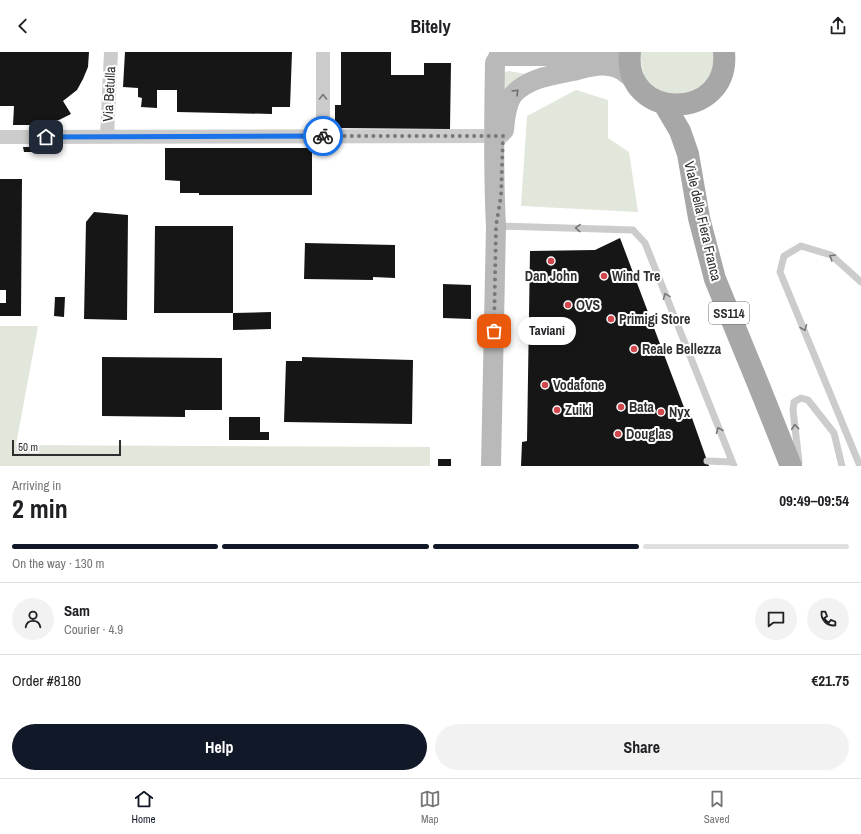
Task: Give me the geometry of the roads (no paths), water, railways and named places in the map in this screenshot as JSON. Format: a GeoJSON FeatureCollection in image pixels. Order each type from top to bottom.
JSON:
{"type":"FeatureCollection","features":[{"type":"Feature","properties":{"kind":"main road"},"geometry":{"type":"LineString","coordinates":[[491,466],[496,226],[494,196],[498,136],[495,63],[499,54],[512,66],[605,55],[613,52]]}},
{"type":"Feature","properties":{"kind":"main road"},"geometry":{"type":"LineString","coordinates":[[630,52],[630,68],[635,81]]}},
{"type":"Feature","properties":{"kind":"main road"},"geometry":{"type":"LineString","coordinates":[[688,154],[690,129],[694,111],[701,99],[719,80],[723,67],[724,52]]}},
{"type":"Feature","properties":{"kind":"main road"},"geometry":{"type":"LineString","coordinates":[[498,136],[512,96],[518,89],[536,80],[566,60],[593,66],[611,66],[624,71],[647,95],[664,104],[689,104],[701,99]]}},
{"type":"Feature","properties":{"kind":"main road"},"geometry":{"type":"LineString","coordinates":[[664,104],[680,131],[688,154]]}},
{"type":"Feature","properties":{"kind":"main road","name":"Viale della Fiera Franca"},"geometry":{"type":"LineString","coordinates":[[688,154],[699,218],[715,279],[790,466]]}},
{"type":"Feature","properties":{"kind":"street","name":"Via Betulla"},"geometry":{"type":"LineString","coordinates":[[107,137],[111,52]]}},
{"type":"Feature","properties":{"kind":"street"},"geometry":{"type":"LineString","coordinates":[[323,52],[323,136]]}},
{"type":"Feature","properties":{"kind":"street"},"geometry":{"type":"LineString","coordinates":[[0,137],[498,136]]}},
{"type":"Feature","properties":{"kind":"lane"},"geometry":{"type":"LineString","coordinates":[[496,226],[633,230],[645,243],[733,464],[707,461]]}},
{"type":"Feature","properties":{"kind":"lane"},"geometry":{"type":"LineString","coordinates":[[860,466],[780,272],[784,256],[801,246],[832,255],[861,282]]}},
{"type":"Feature","properties":{"kind":"lane"},"geometry":{"type":"LineString","coordinates":[[799,466],[793,410],[794,402],[801,398],[808,400],[834,433],[842,466]]}},
{"type":"Feature","properties":{"kind":"place","name":"Dan John"},"geometry":{"type":"Point","coordinates":[551,261]}},
{"type":"Feature","properties":{"kind":"place","name":"Wind Tre"},"geometry":{"type":"Point","coordinates":[604,276]}},
{"type":"Feature","properties":{"kind":"place","name":"OVS"},"geometry":{"type":"Point","coordinates":[568,305]}},
{"type":"Feature","properties":{"kind":"place","name":"Primigi Store"},"geometry":{"type":"Point","coordinates":[611,319]}},
{"type":"Feature","properties":{"kind":"place","name":"Taviani"},"geometry":{"type":"Point","coordinates":[494,331]}},
{"type":"Feature","properties":{"kind":"place","name":"Reale Bellezza"},"geometry":{"type":"Point","coordinates":[634,349]}},
{"type":"Feature","properties":{"kind":"place","name":"Vodafone"},"geometry":{"type":"Point","coordinates":[545,385]}},
{"type":"Feature","properties":{"kind":"place","name":"Bata"},"geometry":{"type":"Point","coordinates":[621,407]}},
{"type":"Feature","properties":{"kind":"place","name":"Zuiki"},"geometry":{"type":"Point","coordinates":[557,410]}},
{"type":"Feature","properties":{"kind":"place","name":"Nyx"},"geometry":{"type":"Point","coordinates":[661,412]}},
{"type":"Feature","properties":{"kind":"place","name":"Douglas"},"geometry":{"type":"Point","coordinates":[618,434]}}]}
